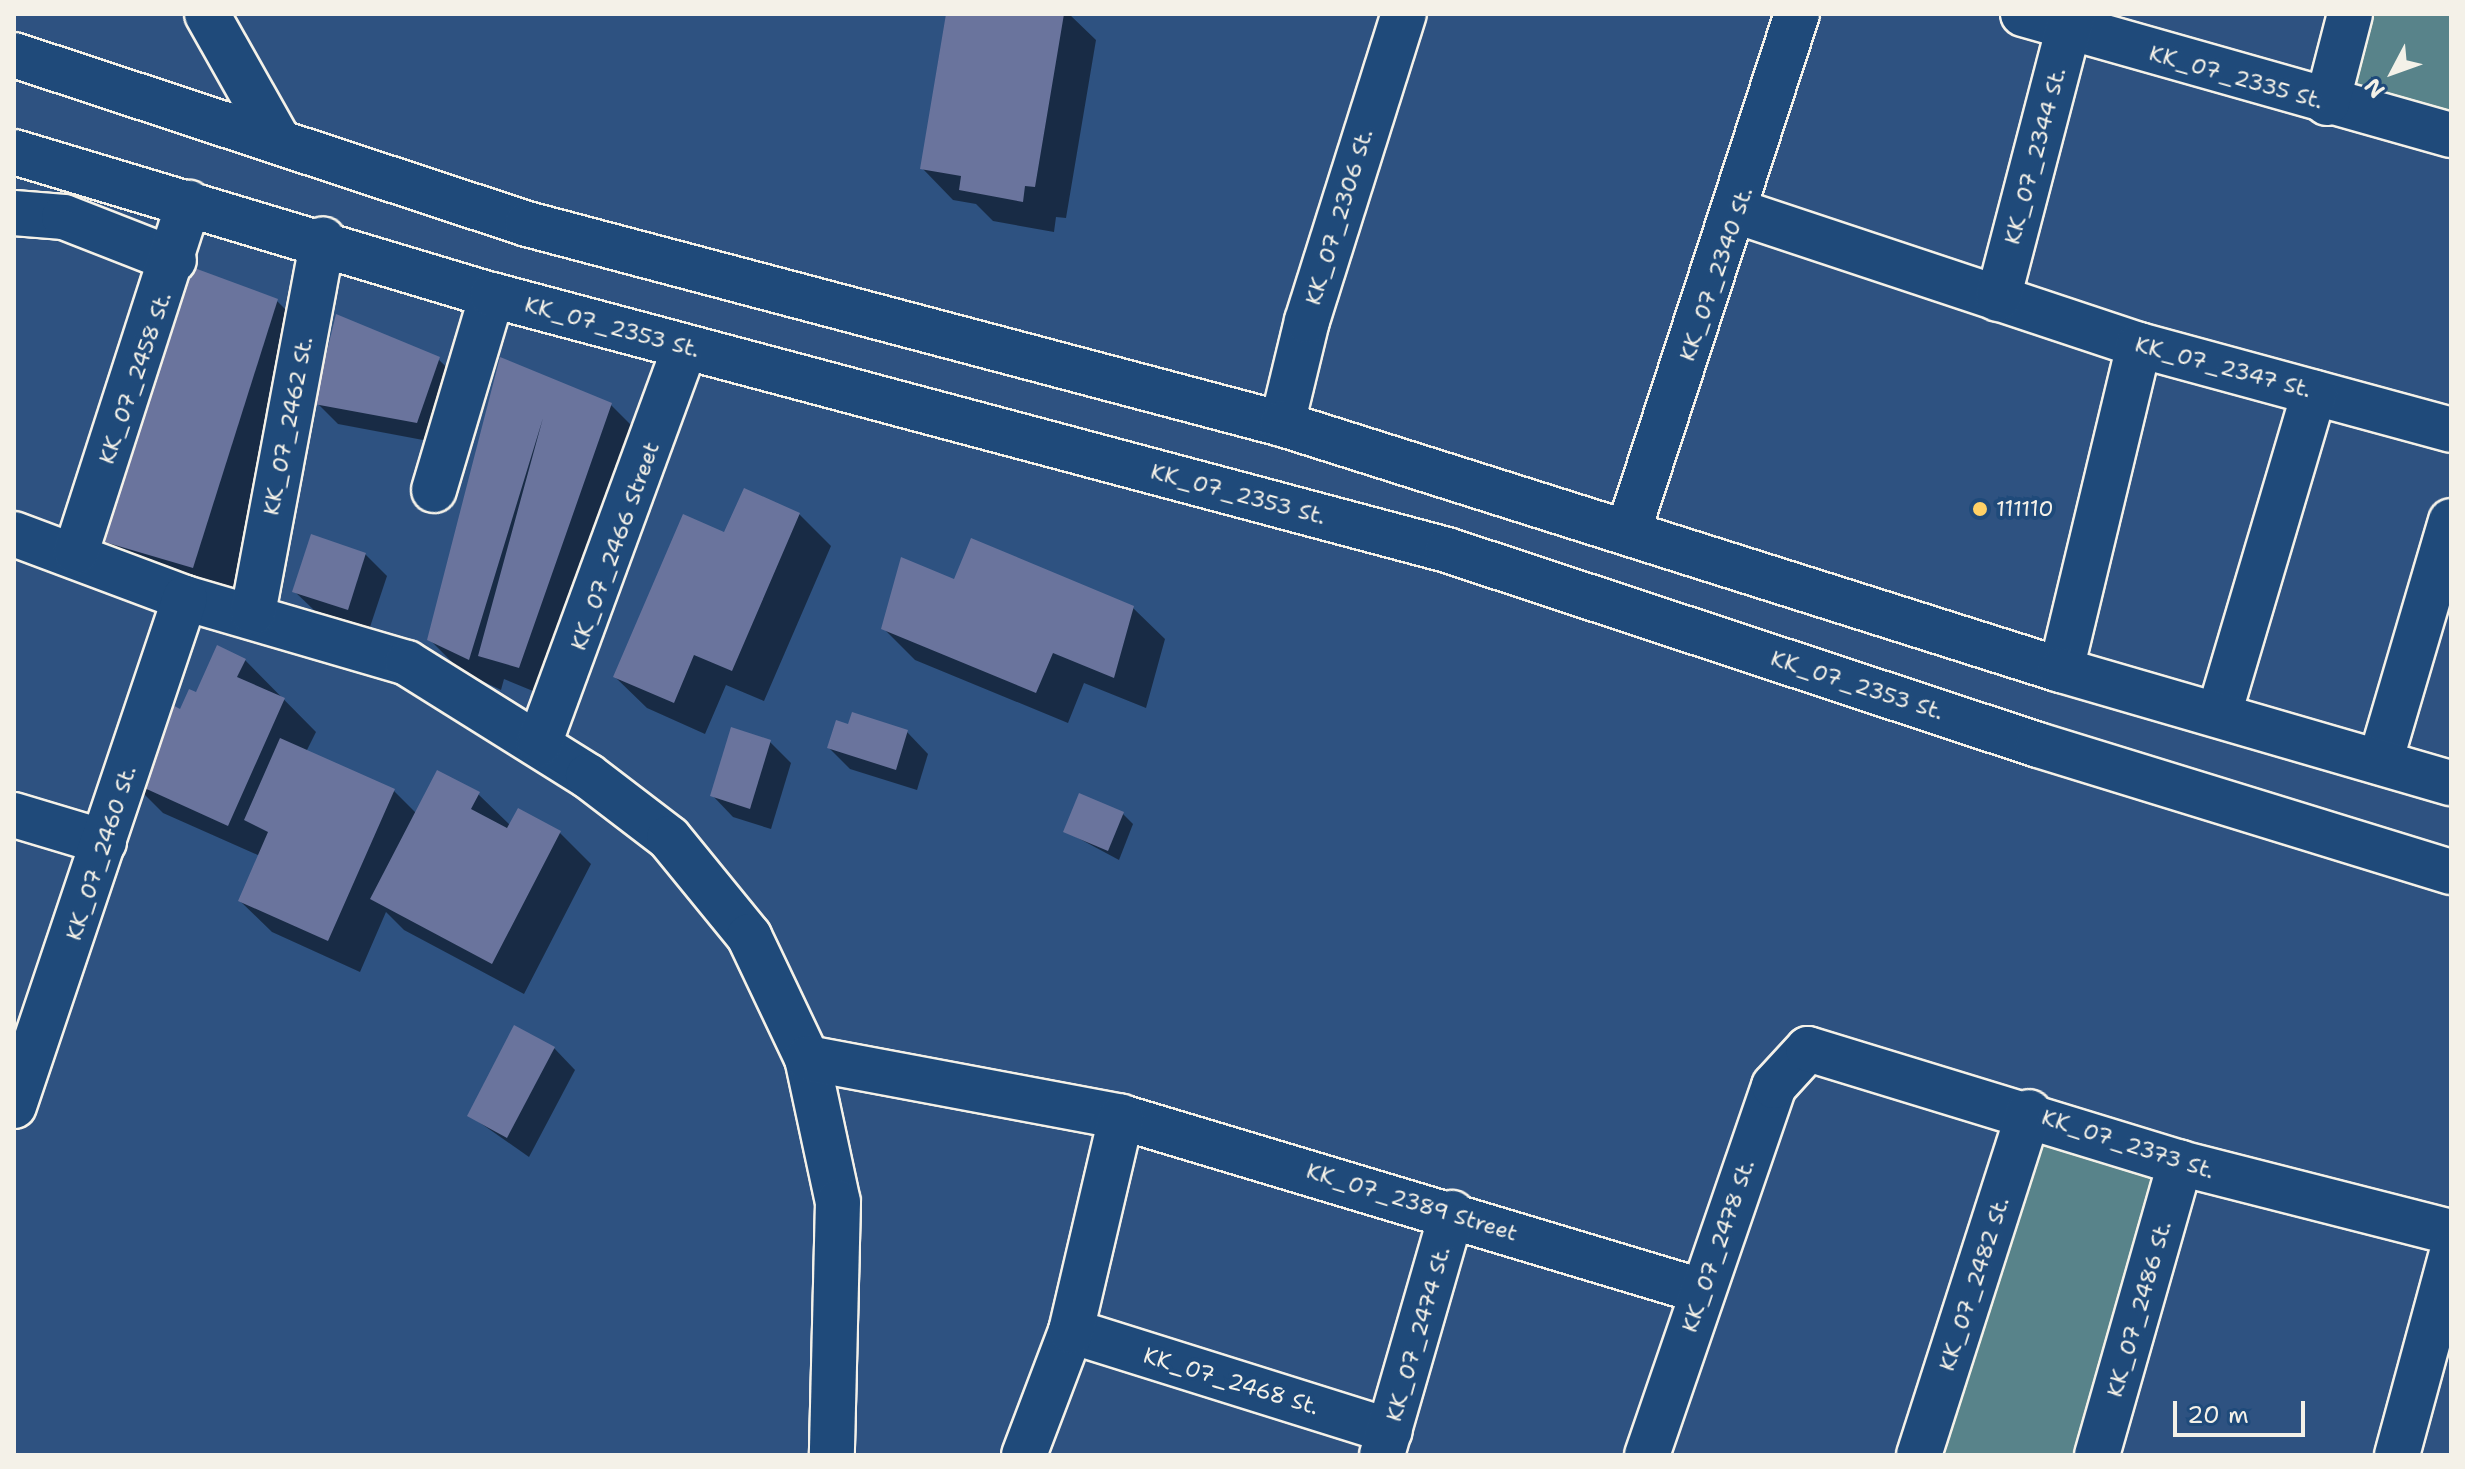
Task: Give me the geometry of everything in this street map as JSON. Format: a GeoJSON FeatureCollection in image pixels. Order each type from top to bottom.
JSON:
{"type":"FeatureCollection","features":[{"type":"Feature","properties":{"kind":"street"},"geometry":{"type":"LineString","coordinates":[[207,14],[277,138]]}},
{"type":"Feature","properties":{"kind":"street","name":"KK_07_2306 St."},"geometry":{"type":"LineString","coordinates":[[1282,424],[1307,321],[1404,14]]}},
{"type":"Feature","properties":{"kind":"street","name":"KK_07_2340 St."},"geometry":{"type":"LineString","coordinates":[[1628,532],[1739,212],[1797,14]]}},
{"type":"Feature","properties":{"kind":"street","name":"KK_07_2335 St."},"geometry":{"type":"LineString","coordinates":[[2023,14],[2070,21],[2327,103],[2451,135]]}},
{"type":"Feature","properties":{"kind":"street"},"geometry":{"type":"LineString","coordinates":[[2327,103],[2350,14]]}},
{"type":"Feature","properties":{"kind":"street","name":"KK_07_2344 St."},"geometry":{"type":"LineString","coordinates":[[1998,299],[2070,21]]}},
{"type":"Feature","properties":{"kind":"street"},"geometry":{"type":"LineString","coordinates":[[14,55],[277,138],[527,224],[1282,424],[2061,670],[2451,783]]}},
{"type":"Feature","properties":{"kind":"street","name":"KK_07_2353 St."},"geometry":{"type":"LineString","coordinates":[[14,152],[323,240],[492,295],[1447,550],[2038,745],[2451,872]]}},
{"type":"Feature","properties":{"kind":"street","name":"KK_07_2458 St."},"geometry":{"type":"LineString","coordinates":[[76,552],[174,260],[189,203]]}},
{"type":"Feature","properties":{"kind":"street","name":"KK_07_2347 St."},"geometry":{"type":"LineString","coordinates":[[1739,212],[2139,345],[2451,430]]}},
{"type":"Feature","properties":{"kind":"street"},"geometry":{"type":"LineString","coordinates":[[14,213],[64,217],[174,260]]}},
{"type":"Feature","properties":{"kind":"street","name":"KK_07_2462 St."},"geometry":{"type":"LineString","coordinates":[[253,613],[323,240]]}},
{"type":"Feature","properties":{"kind":"street"},"geometry":{"type":"LineString","coordinates":[[434,490],[492,295]]}},
{"type":"Feature","properties":{"kind":"street"},"geometry":{"type":"LineString","coordinates":[[2061,670],[2139,345]]}},
{"type":"Feature","properties":{"kind":"street","name":"KK_07_2466 Street"},"geometry":{"type":"LineString","coordinates":[[539,744],[685,347]]}},
{"type":"Feature","properties":{"kind":"street"},"geometry":{"type":"LineString","coordinates":[[2219,714],[2314,393]]}},
{"type":"Feature","properties":{"kind":"street"},"geometry":{"type":"LineString","coordinates":[[2380,762],[2451,521]]}},
{"type":"Feature","properties":{"kind":"street"},"geometry":{"type":"LineString","coordinates":[[14,534],[76,552],[185,598],[253,613],[407,663],[588,776],[669,838],[749,936],[807,1058],[838,1202],[832,1455]]}},
{"type":"Feature","properties":{"kind":"street","name":"KK_07_2460 St."},"geometry":{"type":"LineString","coordinates":[[14,1106],[185,598]]}},
{"type":"Feature","properties":{"kind":"street"},"geometry":{"type":"LineString","coordinates":[[14,815],[104,842]]}},
{"type":"Feature","properties":{"kind":"street","name":"KK_07_2373 St."},"geometry":{"type":"LineString","coordinates":[[1808,1049],[2029,1112],[2180,1163],[2451,1232]]}},
{"type":"Feature","properties":{"kind":"street","name":"KK_07_2478 St."},"geometry":{"type":"LineString","coordinates":[[1647,1455],[1774,1086],[1808,1049]]}},
{"type":"Feature","properties":{"kind":"street","name":"KK_07_2389 Street"},"geometry":{"type":"LineString","coordinates":[[807,1058],[1121,1117],[1452,1213],[1701,1291]]}},
{"type":"Feature","properties":{"kind":"street","name":"KK_07_2482 St."},"geometry":{"type":"LineString","coordinates":[[1919,1455],[2029,1112]]}},
{"type":"Feature","properties":{"kind":"street"},"geometry":{"type":"LineString","coordinates":[[1024,1455],[1071,1331],[1121,1117]]}},
{"type":"Feature","properties":{"kind":"street","name":"KK_07_2486 St."},"geometry":{"type":"LineString","coordinates":[[2097,1455],[2180,1163]]}},
{"type":"Feature","properties":{"kind":"street","name":"KK_07_2474 St."},"geometry":{"type":"LineString","coordinates":[[1386,1443],[1452,1213]]}},
{"type":"Feature","properties":{"kind":"street"},"geometry":{"type":"LineString","coordinates":[[2397,1455],[2451,1256]]}},
{"type":"Feature","properties":{"kind":"street","name":"KK_07_2468 St."},"geometry":{"type":"LineString","coordinates":[[1071,1331],[1386,1443]]}},
{"type":"Feature","properties":{"kind":"green space"},"geometry":{"type":"Polygon","coordinates":[[[2350,14],[2451,14],[2451,135],[2327,103],[2350,14]]]}},
{"type":"Feature","properties":{"kind":"green space"},"geometry":{"type":"Polygon","coordinates":[[[2029,1112],[2180,1163],[2097,1455],[1919,1455],[2029,1112]]]}},
{"type":"Feature","properties":{"kind":"building"},"geometry":{"type":"Polygon","coordinates":[[[946,14],[1064,14],[1035,187],[1025,186],[1023,202],[959,190],[961,176],[920,169],[946,14]]]}},
{"type":"Feature","properties":{"kind":"building"},"geometry":{"type":"Polygon","coordinates":[[[189,266],[278,299],[193,568],[91,538],[189,266]]]}},
{"type":"Feature","properties":{"kind":"building"},"geometry":{"type":"Polygon","coordinates":[[[336,314],[440,357],[417,423],[314,404],[336,314]]]}},
{"type":"Feature","properties":{"kind":"building"},"geometry":{"type":"Polygon","coordinates":[[[500,357],[612,403],[519,668],[478,656],[543,418],[469,660],[427,640],[500,357]]]}},
{"type":"Feature","properties":{"kind":"building"},"geometry":{"type":"Polygon","coordinates":[[[744,488],[800,513],[732,671],[694,655],[674,703],[613,677],[683,514],[724,532],[744,488]]]}},
{"type":"Feature","properties":{"kind":"building"},"geometry":{"type":"Polygon","coordinates":[[[311,534],[366,553],[348,610],[292,592],[311,534]]]}},
{"type":"Feature","properties":{"kind":"building"},"geometry":{"type":"Polygon","coordinates":[[[971,538],[1134,606],[1114,678],[1053,653],[1036,693],[881,629],[901,557],[954,579],[971,538]]]}},
{"type":"Feature","properties":{"kind":"building"},"geometry":{"type":"Polygon","coordinates":[[[217,645],[246,659],[237,677],[285,698],[228,826],[129,781],[165,701],[180,709],[189,689],[196,692],[217,645]]]}},
{"type":"Feature","properties":{"kind":"building"},"geometry":{"type":"Polygon","coordinates":[[[852,712],[908,730],[896,770],[827,748],[836,720],[848,724],[852,712]]]}},
{"type":"Feature","properties":{"kind":"building"},"geometry":{"type":"Polygon","coordinates":[[[731,727],[771,740],[750,809],[710,796],[731,727]]]}},
{"type":"Feature","properties":{"kind":"building"},"geometry":{"type":"Polygon","coordinates":[[[280,738],[395,789],[328,941],[238,901],[268,832],[244,820],[280,738]]]}},
{"type":"Feature","properties":{"kind":"building"},"geometry":{"type":"Polygon","coordinates":[[[437,770],[480,792],[471,809],[507,828],[518,808],[561,831],[492,964],[370,899],[437,770]]]}},
{"type":"Feature","properties":{"kind":"building"},"geometry":{"type":"Polygon","coordinates":[[[1079,793],[1124,812],[1108,851],[1063,832],[1079,793]]]}},
{"type":"Feature","properties":{"kind":"building"},"geometry":{"type":"Polygon","coordinates":[[[514,1025],[555,1047],[507,1138],[467,1116],[514,1025]]]}},
{"type":"Feature","properties":{"kind":"place","name":"111110"},"geometry":{"type":"Point","coordinates":[1980,509]}}]}
